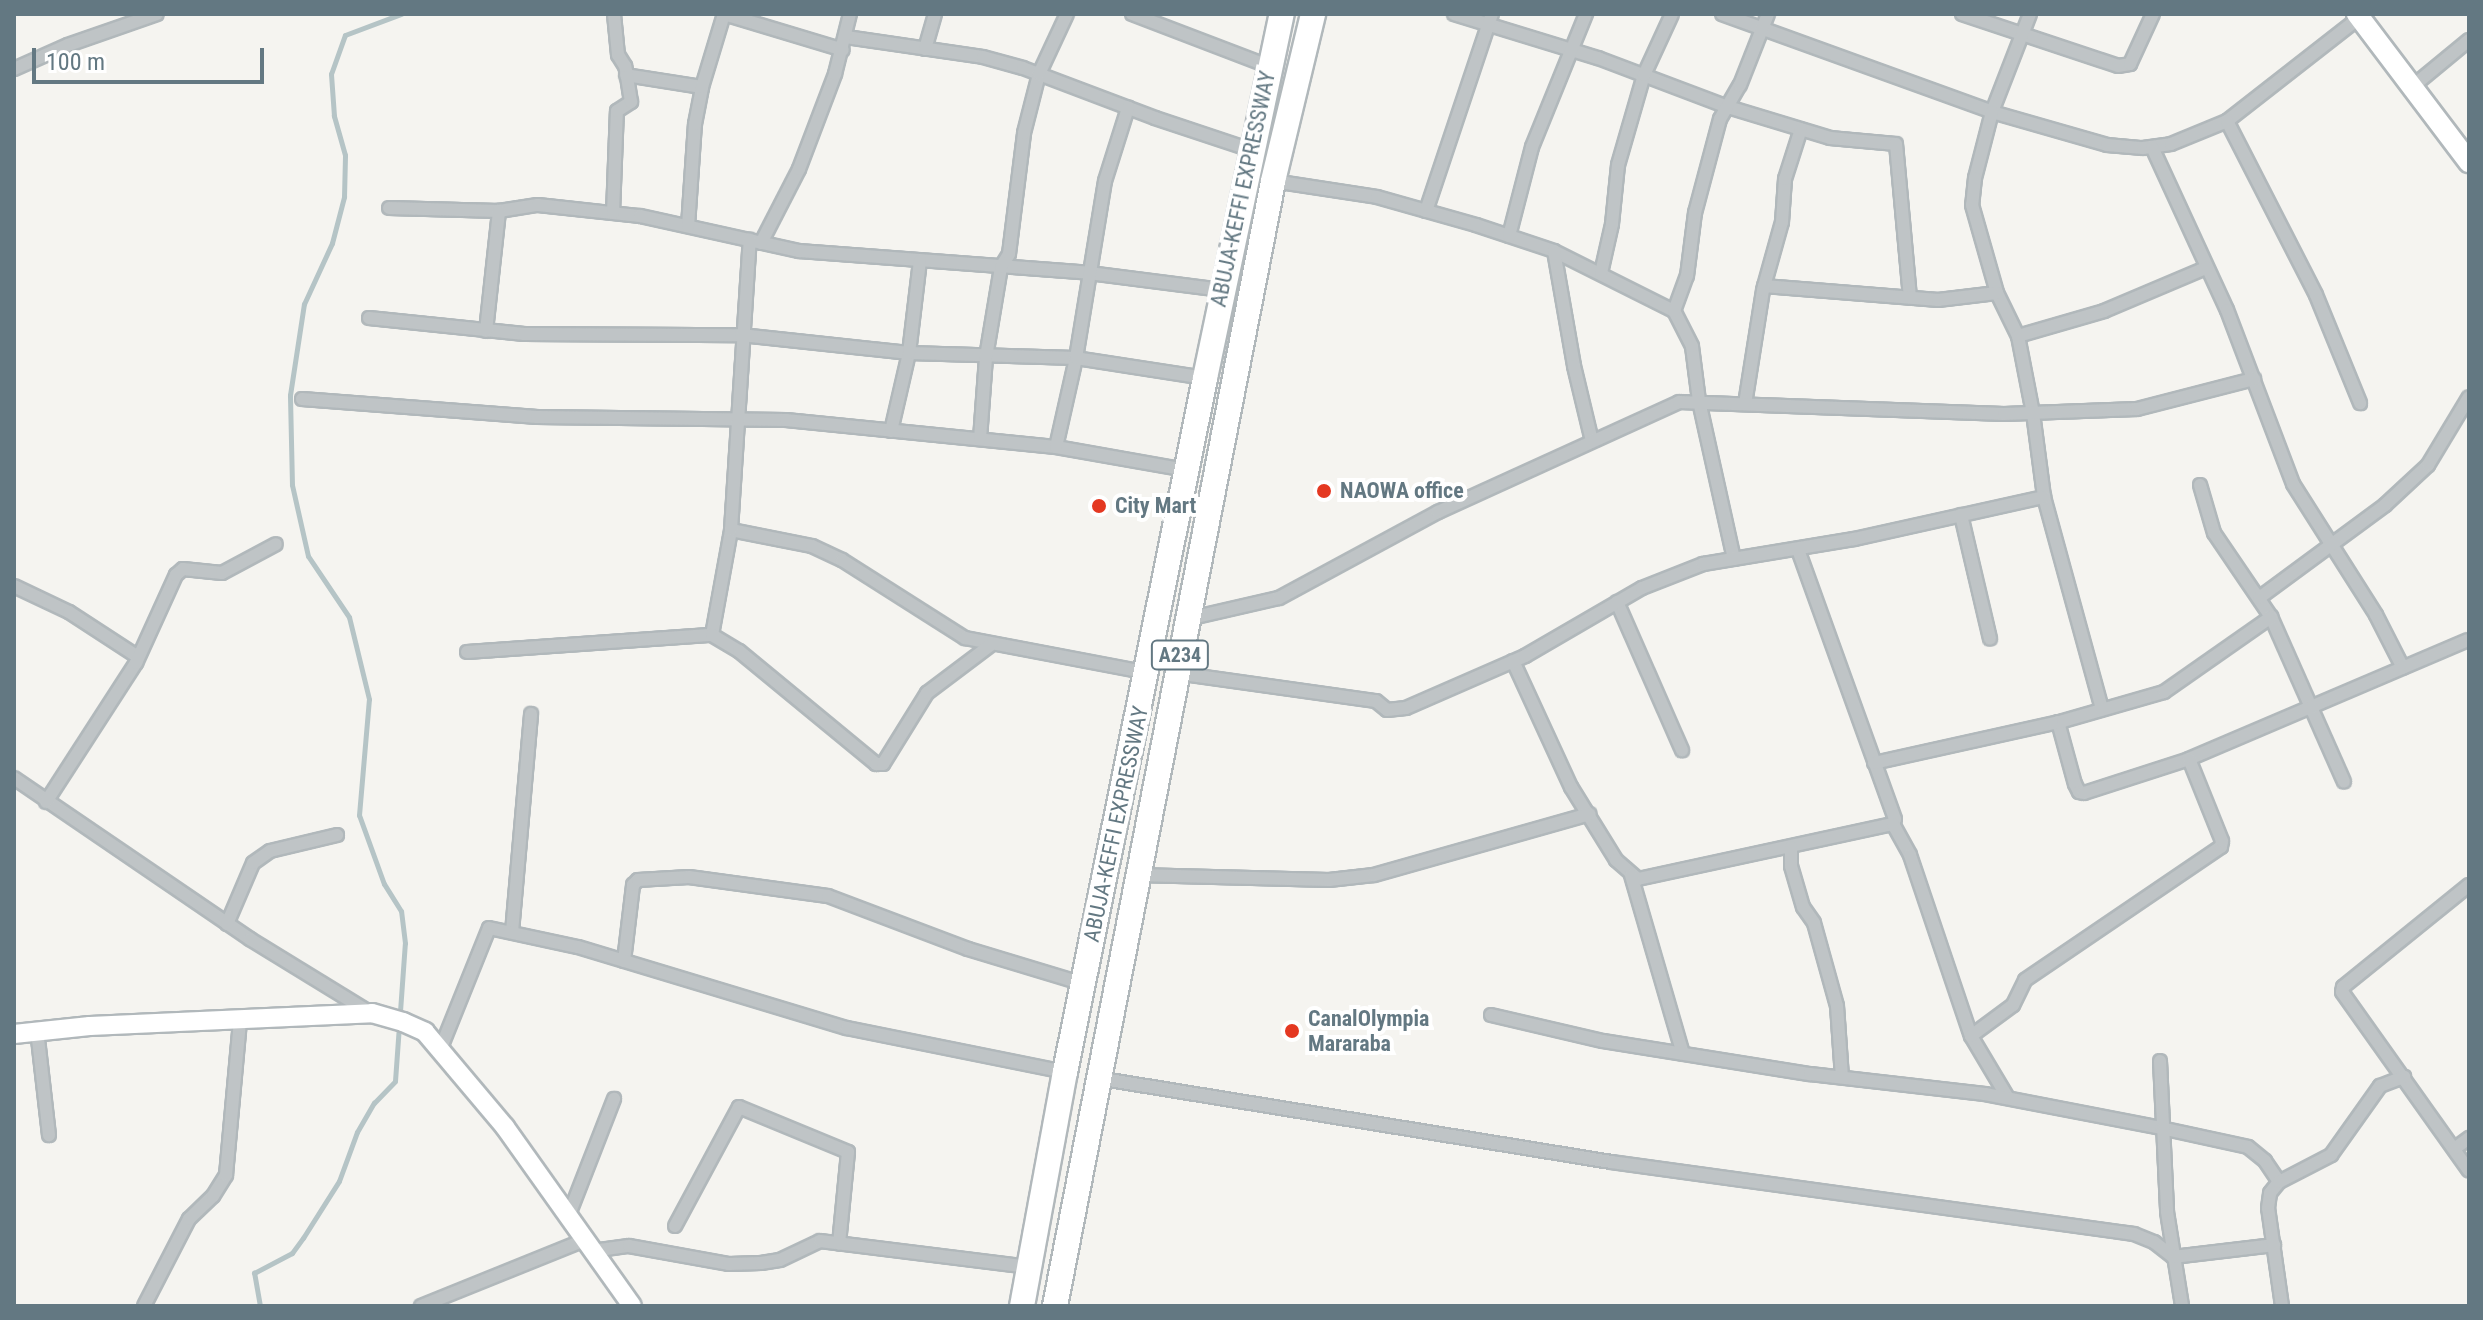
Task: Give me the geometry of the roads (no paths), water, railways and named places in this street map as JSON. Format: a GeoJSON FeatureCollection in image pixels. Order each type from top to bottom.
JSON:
{"type":"FeatureCollection","features":[{"type":"Feature","properties":{"kind":"highway","name":"ABUJA-KEFFI EXPRESSWAY"},"geometry":{"type":"LineString","coordinates":[[1022,1306],[1065,1072],[1148,673],[1222,290],[1268,66],[1282,14]]}},
{"type":"Feature","properties":{"kind":"highway","name":"ABUJA-KEFFI EXPRESSWAY"},"geometry":{"type":"LineString","coordinates":[[1055,1306],[1273,181],[1313,14]]}},
{"type":"Feature","properties":{"kind":"main road"},"geometry":{"type":"LineString","coordinates":[[2358,16],[2469,162]]}},
{"type":"Feature","properties":{"kind":"street"},"geometry":{"type":"LineString","coordinates":[[14,69],[68,45],[157,14]]}},
{"type":"Feature","properties":{"kind":"street"},"geometry":{"type":"LineString","coordinates":[[613,213],[617,111],[631,102],[624,63],[618,55],[614,14]]}},
{"type":"Feature","properties":{"kind":"street"},"geometry":{"type":"LineString","coordinates":[[688,226],[695,124],[702,87],[724,14],[844,44],[925,49],[983,57],[1251,150]]}},
{"type":"Feature","properties":{"kind":"street"},"geometry":{"type":"LineString","coordinates":[[712,635],[731,530],[741,335],[755,242],[799,169],[844,44],[850,14]]}},
{"type":"Feature","properties":{"kind":"street"},"geometry":{"type":"LineString","coordinates":[[925,49],[935,14]]}},
{"type":"Feature","properties":{"kind":"street"},"geometry":{"type":"LineString","coordinates":[[980,439],[986,357],[1001,267],[1009,254],[1024,133],[1039,74],[1067,14]]}},
{"type":"Feature","properties":{"kind":"street"},"geometry":{"type":"LineString","coordinates":[[1132,14],[1268,66]]}},
{"type":"Feature","properties":{"kind":"street"},"geometry":{"type":"LineString","coordinates":[[1454,14],[1490,19],[1728,107],[1830,138],[1896,144],[1910,297]]}},
{"type":"Feature","properties":{"kind":"street"},"geometry":{"type":"LineString","coordinates":[[1509,236],[1532,147],[1586,14]]}},
{"type":"Feature","properties":{"kind":"street"},"geometry":{"type":"LineString","coordinates":[[1601,273],[1612,224],[1618,165],[1644,75],[1672,14]]}},
{"type":"Feature","properties":{"kind":"street"},"geometry":{"type":"LineString","coordinates":[[1722,14],[1992,112],[2107,145],[2152,147],[2171,144],[2227,121],[2358,16]]}},
{"type":"Feature","properties":{"kind":"street"},"geometry":{"type":"LineString","coordinates":[[1674,311],[1687,276],[1695,213],[1720,119],[1768,14]]}},
{"type":"Feature","properties":{"kind":"street"},"geometry":{"type":"LineString","coordinates":[[1962,14],[2118,66],[2130,64],[2153,14]]}},
{"type":"Feature","properties":{"kind":"street"},"geometry":{"type":"LineString","coordinates":[[2030,14],[1992,112],[1975,178],[1972,205],[1997,293],[2018,336],[2033,413],[2044,497],[2102,709]]}},
{"type":"Feature","properties":{"kind":"street"},"geometry":{"type":"LineString","coordinates":[[1426,211],[1490,19]]}},
{"type":"Feature","properties":{"kind":"street"},"geometry":{"type":"LineString","coordinates":[[2412,87],[2469,40]]}},
{"type":"Feature","properties":{"kind":"street"},"geometry":{"type":"LineString","coordinates":[[626,75],[702,87]]}},
{"type":"Feature","properties":{"kind":"street"},"geometry":{"type":"LineString","coordinates":[[1056,447],[1076,358],[1105,181],[1128,108]]}},
{"type":"Feature","properties":{"kind":"street"},"geometry":{"type":"LineString","coordinates":[[2227,121],[2316,295],[2360,403]]}},
{"type":"Feature","properties":{"kind":"street"},"geometry":{"type":"LineString","coordinates":[[1745,404],[1764,286],[1782,222],[1785,179],[1801,129]]}},
{"type":"Feature","properties":{"kind":"street"},"geometry":{"type":"LineString","coordinates":[[2152,147],[2254,379],[2293,484],[2333,545],[2403,668]]}},
{"type":"Feature","properties":{"kind":"street"},"geometry":{"type":"LineString","coordinates":[[1273,181],[1377,197],[1509,236],[1554,251],[1674,311],[1692,346],[1699,401],[1734,559]]}},
{"type":"Feature","properties":{"kind":"street"},"geometry":{"type":"LineString","coordinates":[[389,208],[499,211],[538,205],[613,213],[688,226],[799,251],[1089,273],[1222,290]]}},
{"type":"Feature","properties":{"kind":"street"},"geometry":{"type":"LineString","coordinates":[[486,331],[499,211]]}},
{"type":"Feature","properties":{"kind":"street"},"geometry":{"type":"LineString","coordinates":[[1554,251],[1574,366],[1592,441]]}},
{"type":"Feature","properties":{"kind":"street"},"geometry":{"type":"LineString","coordinates":[[891,431],[909,353],[920,261]]}},
{"type":"Feature","properties":{"kind":"street"},"geometry":{"type":"LineString","coordinates":[[2018,336],[2104,311],[2206,268]]}},
{"type":"Feature","properties":{"kind":"street"},"geometry":{"type":"LineString","coordinates":[[1764,286],[1958,299],[1997,293]]}},
{"type":"Feature","properties":{"kind":"street"},"geometry":{"type":"LineString","coordinates":[[369,318],[524,334],[741,335],[909,353],[1076,358],[1205,378]]}},
{"type":"Feature","properties":{"kind":"street"},"geometry":{"type":"LineString","coordinates":[[1187,619],[1279,598],[1438,512],[1679,402],[2033,413],[2137,409],[2254,379]]}},
{"type":"Feature","properties":{"kind":"street"},"geometry":{"type":"LineString","coordinates":[[2259,598],[2385,505],[2428,465],[2469,397]]}},
{"type":"Feature","properties":{"kind":"street"},"geometry":{"type":"LineString","coordinates":[[302,399],[537,417],[633,421],[737,418],[1056,447],[1187,470]]}},
{"type":"Feature","properties":{"kind":"street"},"geometry":{"type":"LineString","coordinates":[[2200,485],[2214,533],[2271,617],[2314,707],[2344,782]]}},
{"type":"Feature","properties":{"kind":"street"},"geometry":{"type":"LineString","coordinates":[[1176,673],[1376,701],[1387,710],[1406,708],[1513,661],[1617,602],[1703,564],[1798,550],[2044,497]]}},
{"type":"Feature","properties":{"kind":"street"},"geometry":{"type":"LineString","coordinates":[[1961,515],[1990,639]]}},
{"type":"Feature","properties":{"kind":"street"},"geometry":{"type":"LineString","coordinates":[[731,530],[812,546],[842,560],[957,634],[992,644],[1148,673]]}},
{"type":"Feature","properties":{"kind":"street"},"geometry":{"type":"LineString","coordinates":[[46,802],[138,657],[176,575],[183,569],[222,573],[276,544]]}},
{"type":"Feature","properties":{"kind":"street"},"geometry":{"type":"LineString","coordinates":[[1798,550],[1895,819],[1893,824],[1910,855],[1971,1036],[2008,1098]]}},
{"type":"Feature","properties":{"kind":"street"},"geometry":{"type":"LineString","coordinates":[[14,586],[69,612],[138,657]]}},
{"type":"Feature","properties":{"kind":"street"},"geometry":{"type":"LineString","coordinates":[[1617,602],[1682,750]]}},
{"type":"Feature","properties":{"kind":"street"},"geometry":{"type":"LineString","coordinates":[[1874,763],[2058,722],[2164,692],[2271,617]]}},
{"type":"Feature","properties":{"kind":"street"},"geometry":{"type":"LineString","coordinates":[[467,652],[712,635],[739,651],[876,764],[883,764],[927,693],[992,644]]}},
{"type":"Feature","properties":{"kind":"street"},"geometry":{"type":"LineString","coordinates":[[2058,722],[2079,792],[2189,759],[2468,640]]}},
{"type":"Feature","properties":{"kind":"street"},"geometry":{"type":"LineString","coordinates":[[1513,661],[1571,787],[1616,860],[1631,875],[1646,880],[1893,824]]}},
{"type":"Feature","properties":{"kind":"street"},"geometry":{"type":"LineString","coordinates":[[512,932],[531,714]]}},
{"type":"Feature","properties":{"kind":"street"},"geometry":{"type":"LineString","coordinates":[[1971,1036],[2013,1005],[2025,980],[2221,847],[2222,841],[2189,759]]}},
{"type":"Feature","properties":{"kind":"street"},"geometry":{"type":"LineString","coordinates":[[14,778],[227,924],[372,1013],[425,1032],[505,1127],[632,1306]]}},
{"type":"Feature","properties":{"kind":"street"},"geometry":{"type":"LineString","coordinates":[[1137,875],[1329,880],[1374,875],[1590,814]]}},
{"type":"Feature","properties":{"kind":"street"},"geometry":{"type":"LineString","coordinates":[[227,924],[253,863],[270,851],[337,835]]}},
{"type":"Feature","properties":{"kind":"street"},"geometry":{"type":"LineString","coordinates":[[1791,847],[1791,866],[1803,907],[1814,923],[1837,1006],[1842,1077]]}},
{"type":"Feature","properties":{"kind":"street"},"geometry":{"type":"LineString","coordinates":[[1631,875],[1683,1054]]}},
{"type":"Feature","properties":{"kind":"street"},"geometry":{"type":"LineString","coordinates":[[624,961],[633,885],[638,880],[689,877],[828,896],[968,949],[1084,984]]}},
{"type":"Feature","properties":{"kind":"street"},"geometry":{"type":"LineString","coordinates":[[2469,885],[2343,987],[2343,997],[2404,1077],[2469,1171]]}},
{"type":"Feature","properties":{"kind":"street"},"geometry":{"type":"LineString","coordinates":[[440,1050],[489,928],[624,961],[847,1028],[1065,1072]]}},
{"type":"Feature","properties":{"kind":"street"},"geometry":{"type":"LineString","coordinates":[[14,1034],[37,1030],[372,1013]]}},
{"type":"Feature","properties":{"kind":"street"},"geometry":{"type":"LineString","coordinates":[[1491,1015],[1603,1041],[2008,1098],[2161,1128],[2248,1147],[2265,1161],[2279,1182]]}},
{"type":"Feature","properties":{"kind":"street"},"geometry":{"type":"LineString","coordinates":[[144,1306],[189,1219],[213,1196],[226,1175],[240,1020]]}},
{"type":"Feature","properties":{"kind":"street"},"geometry":{"type":"LineString","coordinates":[[37,1030],[49,1135]]}},
{"type":"Feature","properties":{"kind":"street"},"geometry":{"type":"LineString","coordinates":[[2160,1061],[2161,1128],[2173,1257],[2182,1306]]}},
{"type":"Feature","properties":{"kind":"street"},"geometry":{"type":"LineString","coordinates":[[2282,1306],[2268,1208],[2270,1193],[2279,1182],[2331,1155],[2380,1086],[2404,1077]]}},
{"type":"Feature","properties":{"kind":"street"},"geometry":{"type":"LineString","coordinates":[[1097,1078],[1611,1162],[2134,1234],[2154,1242],[2173,1257],[2274,1245]]}},
{"type":"Feature","properties":{"kind":"street"},"geometry":{"type":"LineString","coordinates":[[568,1217],[614,1099]]}},
{"type":"Feature","properties":{"kind":"street"},"geometry":{"type":"LineString","coordinates":[[675,1226],[739,1107],[848,1152],[839,1244]]}},
{"type":"Feature","properties":{"kind":"street"},"geometry":{"type":"LineString","coordinates":[[2454,1149],[2469,1138]]}},
{"type":"Feature","properties":{"kind":"street"},"geometry":{"type":"LineString","coordinates":[[421,1306],[588,1246],[629,1246],[721,1263],[761,1263],[780,1260],[820,1241],[1029,1267]]}},
{"type":"Feature","properties":{"kind":"waterway"},"geometry":{"type":"LineString","coordinates":[[260,1306],[254,1273],[292,1253],[339,1181],[357,1132],[374,1103],[395,1081],[405,943],[401,911],[384,884],[359,815],[369,699],[349,617],[308,556],[292,485],[290,395],[304,304],[332,243],[344,197],[345,155],[334,116],[331,74],[345,35],[401,14]]}},
{"type":"Feature","properties":{"kind":"place","name":"NAOWA office"},"geometry":{"type":"Point","coordinates":[1324,491]}},
{"type":"Feature","properties":{"kind":"place","name":"City Mart"},"geometry":{"type":"Point","coordinates":[1099,506]}},
{"type":"Feature","properties":{"kind":"place","name":"CanalOlympia Mararaba"},"geometry":{"type":"Point","coordinates":[1292,1031]}}]}
